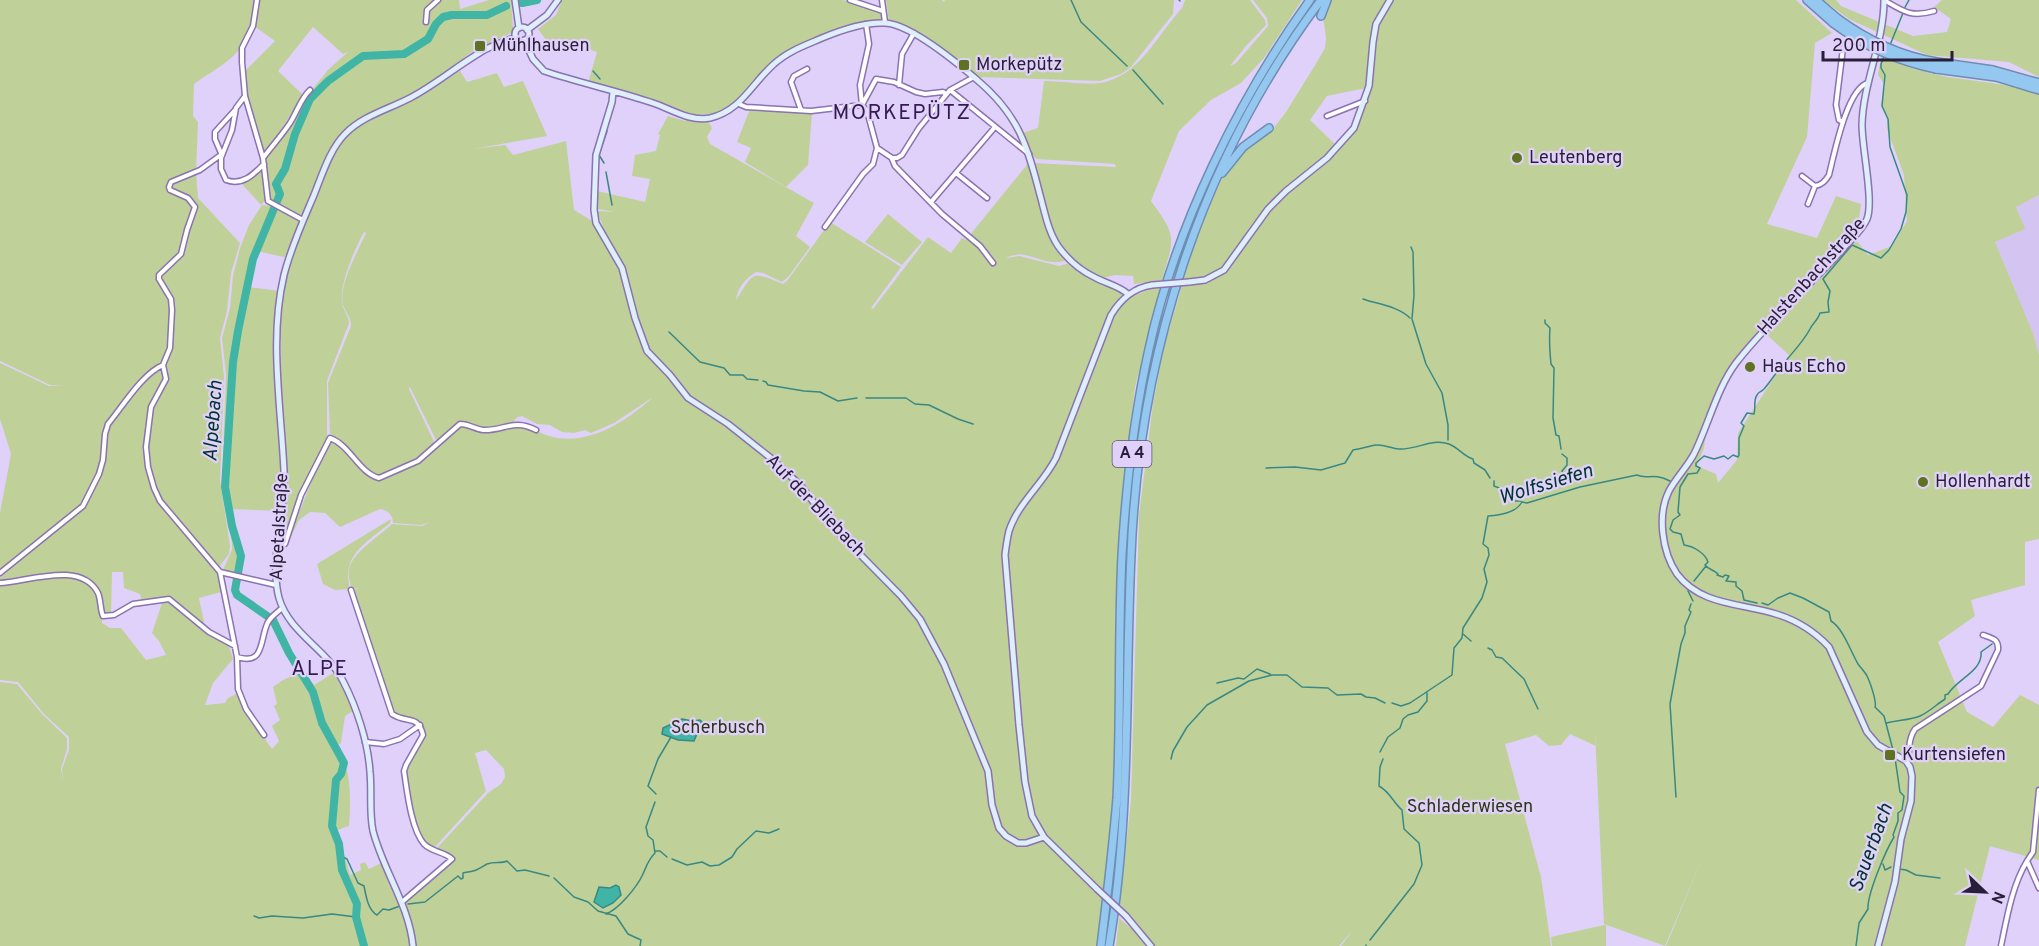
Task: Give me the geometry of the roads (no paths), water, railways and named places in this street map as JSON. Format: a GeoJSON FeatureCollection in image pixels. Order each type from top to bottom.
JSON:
{"type":"FeatureCollection","features":[{"type":"Feature","properties":{"kind":"highway","name":"A 4"},"geometry":{"type":"LineString","coordinates":[[1101,946],[1116,798],[1123,543],[1138,404],[1149,347],[1171,270],[1194,207],[1241,109],[1280,44],[1310,0]]}},
{"type":"Feature","properties":{"kind":"highway","name":"A 4"},"geometry":{"type":"LineString","coordinates":[[1109,946],[1118,894],[1125,798],[1131,555],[1136,473],[1153,371],[1166,314],[1202,210],[1216,178],[1247,114],[1276,65],[1321,0]]}},
{"type":"Feature","properties":{"kind":"highway"},"geometry":{"type":"LineString","coordinates":[[1321,16],[1326,0]]}},
{"type":"Feature","properties":{"kind":"highway"},"geometry":{"type":"LineString","coordinates":[[1807,0],[1861,43],[1908,63],[1993,70],[2039,83]]}},
{"type":"Feature","properties":{"kind":"highway"},"geometry":{"type":"LineString","coordinates":[[1816,0],[1835,21]]}},
{"type":"Feature","properties":{"kind":"highway"},"geometry":{"type":"LineString","coordinates":[[1936,65],[1996,77],[2039,90]]}},
{"type":"Feature","properties":{"kind":"highway"},"geometry":{"type":"LineString","coordinates":[[1216,178],[1243,147],[1269,128]]}},
{"type":"Feature","properties":{"kind":"street"},"geometry":{"type":"LineString","coordinates":[[257,0],[253,26],[242,48],[245,96],[263,158],[268,201],[303,220]]}},
{"type":"Feature","properties":{"kind":"street"},"geometry":{"type":"LineString","coordinates":[[426,22],[427,10],[438,0]]}},
{"type":"Feature","properties":{"kind":"street"},"geometry":{"type":"LineString","coordinates":[[514,0],[519,27],[515,32],[516,37],[524,40]]}},
{"type":"Feature","properties":{"kind":"street"},"geometry":{"type":"LineString","coordinates":[[527,30],[547,15],[558,0]]}},
{"type":"Feature","properties":{"kind":"street"},"geometry":{"type":"LineString","coordinates":[[850,0],[883,11]]}},
{"type":"Feature","properties":{"kind":"street"},"geometry":{"type":"LineString","coordinates":[[882,0],[885,22]]}},
{"type":"Feature","properties":{"kind":"street"},"geometry":{"type":"LineString","coordinates":[[1151,946],[1126,916],[1044,837],[1032,816],[1025,782],[1007,589],[1005,555],[1009,532],[1019,511],[1053,465],[1107,323],[1118,304],[1128,294],[1139,288],[1205,280],[1224,270],[1268,209],[1286,191],[1327,158],[1354,128],[1369,86],[1376,24],[1390,0]]}},
{"type":"Feature","properties":{"kind":"street"},"geometry":{"type":"LineString","coordinates":[[1884,0],[1910,14],[1922,15],[1934,11]]}},
{"type":"Feature","properties":{"kind":"street","name":"Halstenbachstraße"},"geometry":{"type":"LineString","coordinates":[[1884,0],[1882,27],[1869,83],[1863,124],[1867,219],[1817,277],[1734,365],[1694,453],[1668,493],[1665,502],[1664,535],[1666,550],[1672,566],[1681,579],[1690,586],[1722,603],[1775,613],[1805,627],[1820,638],[1829,647],[1872,740],[1906,761]]}},
{"type":"Feature","properties":{"kind":"street"},"geometry":{"type":"LineString","coordinates":[[524,40],[533,59],[544,71],[655,103],[696,118],[707,118],[721,115],[739,104],[775,63],[792,51],[830,35],[866,24],[885,22],[899,26],[914,33],[974,77],[1005,108],[1030,154],[1049,230],[1058,246],[1070,261],[1083,271],[1128,294]]}},
{"type":"Feature","properties":{"kind":"street"},"geometry":{"type":"LineString","coordinates":[[825,227],[863,174],[873,164],[877,148],[867,111],[862,105],[860,85],[869,44],[866,24]]}},
{"type":"Feature","properties":{"kind":"street"},"geometry":{"type":"LineString","coordinates":[[519,27],[527,30]]}},
{"type":"Feature","properties":{"kind":"street"},"geometry":{"type":"LineString","coordinates":[[524,40],[528,36],[527,30]]}},
{"type":"Feature","properties":{"kind":"street"},"geometry":{"type":"LineString","coordinates":[[899,85],[902,54],[914,33]]}},
{"type":"Feature","properties":{"kind":"street","name":"Alpetalstraße"},"geometry":{"type":"LineString","coordinates":[[413,946],[402,902],[374,833],[371,818],[370,769],[365,742],[342,678],[282,609],[276,585],[285,491],[280,403],[279,305],[287,265],[303,220],[334,150],[345,134],[352,127],[412,97],[484,50],[516,37]]}},
{"type":"Feature","properties":{"kind":"street"},"geometry":{"type":"LineString","coordinates":[[1843,48],[1836,105],[1839,120],[1843,122]]}},
{"type":"Feature","properties":{"kind":"street"},"geometry":{"type":"LineString","coordinates":[[801,110],[791,82],[794,76],[807,69]]}},
{"type":"Feature","properties":{"kind":"street"},"geometry":{"type":"LineString","coordinates":[[892,158],[902,155],[948,92],[974,77]]}},
{"type":"Feature","properties":{"kind":"street"},"geometry":{"type":"LineString","coordinates":[[862,105],[876,79],[894,82],[925,94],[948,92],[1030,154]]}},
{"type":"Feature","properties":{"kind":"street"},"geometry":{"type":"LineString","coordinates":[[1808,204],[1815,186],[1825,182],[1828,175],[1851,101],[1858,89],[1865,83],[1869,83]]}},
{"type":"Feature","properties":{"kind":"street"},"geometry":{"type":"LineString","coordinates":[[263,158],[286,128],[304,96],[310,90]]}},
{"type":"Feature","properties":{"kind":"street","name":"Auf der Bliebach"},"geometry":{"type":"LineString","coordinates":[[613,92],[596,155],[594,210],[596,223],[622,268],[635,318],[647,351],[688,398],[728,424],[800,485],[834,528],[921,619],[944,664],[985,761],[992,805],[999,828],[1006,836],[1018,843],[1044,837]]}},
{"type":"Feature","properties":{"kind":"street"},"geometry":{"type":"LineString","coordinates":[[222,154],[215,139],[215,132],[245,96]]}},
{"type":"Feature","properties":{"kind":"street"},"geometry":{"type":"LineString","coordinates":[[1327,116],[1365,101]]}},
{"type":"Feature","properties":{"kind":"street"},"geometry":{"type":"LineString","coordinates":[[739,104],[746,107],[811,111],[862,105]]}},
{"type":"Feature","properties":{"kind":"street"},"geometry":{"type":"LineString","coordinates":[[236,109],[232,130],[222,154],[221,169],[228,181],[236,182],[244,180],[264,164]]}},
{"type":"Feature","properties":{"kind":"street"},"geometry":{"type":"LineString","coordinates":[[931,202],[995,127]]}},
{"type":"Feature","properties":{"kind":"street"},"geometry":{"type":"LineString","coordinates":[[877,148],[892,158],[895,166],[980,246],[993,263]]}},
{"type":"Feature","properties":{"kind":"street"},"geometry":{"type":"LineString","coordinates":[[222,154],[200,170],[171,182],[169,187],[170,190],[188,198],[195,207],[181,254],[159,275],[171,299],[170,348],[163,365],[166,379],[154,401],[149,421],[146,455],[150,476],[160,501],[208,561],[220,572],[276,585]]}},
{"type":"Feature","properties":{"kind":"street"},"geometry":{"type":"LineString","coordinates":[[956,173],[987,198]]}},
{"type":"Feature","properties":{"kind":"street"},"geometry":{"type":"LineString","coordinates":[[1802,176],[1815,186]]}},
{"type":"Feature","properties":{"kind":"street"},"geometry":{"type":"LineString","coordinates":[[0,573],[83,506],[101,467],[108,424],[146,377],[157,367],[163,365]]}},
{"type":"Feature","properties":{"kind":"street"},"geometry":{"type":"LineString","coordinates":[[279,543],[285,544],[301,495],[330,438],[339,443],[372,475],[379,478],[418,461],[460,424],[484,430],[518,424],[536,430]]}},
{"type":"Feature","properties":{"kind":"street"},"geometry":{"type":"LineString","coordinates":[[220,572],[237,657],[238,689],[246,709],[264,735]]}},
{"type":"Feature","properties":{"kind":"street"},"geometry":{"type":"LineString","coordinates":[[0,583],[39,576],[66,576],[82,579],[90,582],[99,595],[103,616],[114,615],[133,604],[170,599],[209,632],[235,646]]}},
{"type":"Feature","properties":{"kind":"street"},"geometry":{"type":"LineString","coordinates":[[351,590],[392,714],[397,718],[416,721],[423,735],[404,771],[414,822],[423,843],[452,859],[402,902]]}},
{"type":"Feature","properties":{"kind":"street"},"geometry":{"type":"LineString","coordinates":[[237,657],[251,658],[259,652],[270,619],[282,609]]}},
{"type":"Feature","properties":{"kind":"street"},"geometry":{"type":"LineString","coordinates":[[1878,946],[1895,882],[1901,839],[1911,801],[1912,776],[1906,761],[1909,737],[1915,729],[1977,691],[1985,680],[1998,645],[1991,637],[1983,635]]}},
{"type":"Feature","properties":{"kind":"street"},"geometry":{"type":"LineString","coordinates":[[365,742],[384,744],[400,739],[420,725]]}},
{"type":"Feature","properties":{"kind":"street"},"geometry":{"type":"LineString","coordinates":[[2001,946],[2010,904],[2022,870],[2033,852],[2039,790]]}},
{"type":"Feature","properties":{"kind":"street"},"geometry":{"type":"LineString","coordinates":[[2027,861],[2039,888]]}},
{"type":"Feature","properties":{"kind":"waterway","name":"Alpebach"},"geometry":{"type":"LineString","coordinates":[[522,3],[537,0]]}},
{"type":"Feature","properties":{"kind":"waterway"},"geometry":{"type":"LineString","coordinates":[[1071,0],[1081,22],[1127,66]]}},
{"type":"Feature","properties":{"kind":"waterway"},"geometry":{"type":"LineString","coordinates":[[1904,9],[1909,0]]}},
{"type":"Feature","properties":{"kind":"waterway","name":"Alpebach"},"geometry":{"type":"LineString","coordinates":[[364,946],[356,917],[357,904],[342,870],[339,844],[332,826],[336,780],[341,774],[344,763],[322,723],[313,692],[289,653],[273,620],[237,595],[235,590],[241,556],[232,526],[225,487],[233,362],[253,259],[280,194],[276,184],[285,169],[295,134],[310,99],[328,81],[363,56],[404,54],[428,39],[436,24],[443,17],[487,15],[506,6]]}},
{"type":"Feature","properties":{"kind":"waterway"},"geometry":{"type":"LineString","coordinates":[[1890,45],[1903,13]]}},
{"type":"Feature","properties":{"kind":"waterway"},"geometry":{"type":"LineString","coordinates":[[1680,487],[1688,474],[1697,473],[1700,468],[1696,466],[1696,463],[1704,456],[1714,459],[1724,456],[1728,459],[1733,455],[1738,457],[1739,438],[1744,426],[1741,423],[1747,413],[1754,414],[1758,394],[1801,343],[1820,313],[1829,312],[1830,291],[1823,279],[1852,245],[1881,258],[1889,250],[1901,229],[1906,212],[1907,195],[1890,147],[1888,119],[1882,106],[1885,75],[1881,64],[1884,57]]}},
{"type":"Feature","properties":{"kind":"waterway"},"geometry":{"type":"LineString","coordinates":[[1133,70],[1163,104]]}},
{"type":"Feature","properties":{"kind":"waterway"},"geometry":{"type":"LineString","coordinates":[[593,71],[600,79]]}},
{"type":"Feature","properties":{"kind":"waterway"},"geometry":{"type":"LineString","coordinates":[[604,163],[599,155],[607,131]]}},
{"type":"Feature","properties":{"kind":"waterway"},"geometry":{"type":"LineString","coordinates":[[606,172],[612,205]]}},
{"type":"Feature","properties":{"kind":"waterway"},"geometry":{"type":"LineString","coordinates":[[1411,247],[1414,295],[1412,319],[1426,364],[1442,393],[1448,425],[1448,440]]}},
{"type":"Feature","properties":{"kind":"waterway"},"geometry":{"type":"LineString","coordinates":[[1363,299],[1394,308],[1410,318]]}},
{"type":"Feature","properties":{"kind":"waterway"},"geometry":{"type":"LineString","coordinates":[[1545,320],[1550,328],[1551,364],[1554,368],[1553,418],[1561,449]]}},
{"type":"Feature","properties":{"kind":"waterway"},"geometry":{"type":"LineString","coordinates":[[669,332],[700,362],[724,368],[730,375],[743,375],[747,379],[758,380]]}},
{"type":"Feature","properties":{"kind":"waterway"},"geometry":{"type":"LineString","coordinates":[[763,381],[768,385],[820,392],[838,401],[857,398]]}},
{"type":"Feature","properties":{"kind":"waterway"},"geometry":{"type":"LineString","coordinates":[[866,398],[906,398],[915,404],[929,405],[973,424]]}},
{"type":"Feature","properties":{"kind":"waterway"},"geometry":{"type":"LineString","coordinates":[[1266,468],[1295,467],[1321,470],[1345,463],[1353,450],[1373,445],[1406,449],[1436,442],[1449,444],[1473,459],[1474,463],[1485,470],[1490,478]]}},
{"type":"Feature","properties":{"kind":"waterway"},"geometry":{"type":"LineString","coordinates":[[1562,454],[1567,458],[1567,465],[1562,471],[1563,475]]}},
{"type":"Feature","properties":{"kind":"waterway","name":"Wolfssiefen"},"geometry":{"type":"LineString","coordinates":[[1392,703],[1401,706],[1410,703],[1452,675],[1454,648],[1462,638],[1463,628],[1482,598],[1487,582],[1484,569],[1489,555],[1488,548],[1483,544],[1488,516],[1512,511],[1522,502],[1527,503],[1580,487],[1637,475],[1659,477],[1670,481]]}},
{"type":"Feature","properties":{"kind":"waterway"},"geometry":{"type":"LineString","coordinates":[[1494,481],[1494,486],[1507,491],[1515,501],[1521,501]]}},
{"type":"Feature","properties":{"kind":"waterway","name":"Sauerbach"},"geometry":{"type":"LineString","coordinates":[[1680,487],[1678,512],[1680,515],[1673,520],[1670,529],[1681,534],[1684,545],[1695,548],[1701,553],[1708,562],[1705,565],[1708,568],[1717,575],[1729,576],[1726,581],[1736,582],[1736,586],[1742,591],[1744,600],[1757,603]]}},
{"type":"Feature","properties":{"kind":"waterway"},"geometry":{"type":"LineString","coordinates":[[1694,581],[1706,566]]}},
{"type":"Feature","properties":{"kind":"waterway"},"geometry":{"type":"LineString","coordinates":[[1689,588],[1688,591],[1693,601]]}},
{"type":"Feature","properties":{"kind":"waterway","name":"Sauerbach"},"geometry":{"type":"LineString","coordinates":[[1762,603],[1768,605],[1790,593],[1829,612],[1831,621],[1843,635],[1867,676],[1875,707],[1884,716],[1893,750]]}},
{"type":"Feature","properties":{"kind":"waterway"},"geometry":{"type":"LineString","coordinates":[[1676,797],[1670,704],[1691,604]]}},
{"type":"Feature","properties":{"kind":"waterway"},"geometry":{"type":"LineString","coordinates":[[1463,634],[1471,641]]}},
{"type":"Feature","properties":{"kind":"waterway"},"geometry":{"type":"LineString","coordinates":[[1887,723],[1920,716],[1945,699],[1945,695],[1974,670],[1981,659],[1981,652],[1992,644]]}},
{"type":"Feature","properties":{"kind":"waterway"},"geometry":{"type":"LineString","coordinates":[[1488,648],[1524,679],[1538,709]]}},
{"type":"Feature","properties":{"kind":"waterway"},"geometry":{"type":"LineString","coordinates":[[1217,683],[1238,678],[1244,679],[1257,669],[1270,674]]}},
{"type":"Feature","properties":{"kind":"waterway","name":"Wolfssiefen"},"geometry":{"type":"LineString","coordinates":[[1171,759],[1187,727],[1207,705],[1249,681],[1272,675],[1287,675],[1302,687],[1328,688],[1337,695],[1361,694],[1385,703]]}},
{"type":"Feature","properties":{"kind":"waterway"},"geometry":{"type":"LineString","coordinates":[[1380,752],[1388,737],[1400,728],[1403,719],[1418,712],[1427,701],[1427,693]]}},
{"type":"Feature","properties":{"kind":"waterway"},"geometry":{"type":"LineString","coordinates":[[656,794],[648,786],[658,759],[671,737]]}},
{"type":"Feature","properties":{"kind":"waterway","name":"Sauerbach"},"geometry":{"type":"LineString","coordinates":[[1856,946],[1859,923],[1868,909],[1874,883],[1894,837],[1898,813],[1902,810],[1904,796],[1900,792],[1895,758]]}},
{"type":"Feature","properties":{"kind":"waterway"},"geometry":{"type":"LineString","coordinates":[[1370,940],[1414,884],[1422,865],[1419,843],[1404,829],[1402,810],[1379,786],[1383,759]]}},
{"type":"Feature","properties":{"kind":"waterway"},"geometry":{"type":"LineString","coordinates":[[606,914],[622,903],[632,891],[655,853],[653,840],[648,836],[646,827],[655,802]]}},
{"type":"Feature","properties":{"kind":"waterway"},"geometry":{"type":"LineString","coordinates":[[672,859],[687,865],[702,862],[710,866],[719,865],[732,857],[756,831],[769,833],[779,829]]}},
{"type":"Feature","properties":{"kind":"waterway"},"geometry":{"type":"LineString","coordinates":[[655,851],[660,851],[667,857]]}},
{"type":"Feature","properties":{"kind":"waterway"},"geometry":{"type":"LineString","coordinates":[[341,856],[347,859],[358,883],[364,886],[368,902],[374,913],[377,915],[383,909],[389,910],[400,906]]}},
{"type":"Feature","properties":{"kind":"waterway"},"geometry":{"type":"LineString","coordinates":[[408,904],[425,902],[458,876],[461,879],[463,873],[490,863],[507,861],[517,871],[525,870],[549,876]]}},
{"type":"Feature","properties":{"kind":"waterway"},"geometry":{"type":"LineString","coordinates":[[1883,864],[1885,870],[1891,867]]}},
{"type":"Feature","properties":{"kind":"waterway"},"geometry":{"type":"LineString","coordinates":[[1899,869],[1916,875],[1940,878]]}},
{"type":"Feature","properties":{"kind":"waterway"},"geometry":{"type":"LineString","coordinates":[[554,878],[574,897],[588,902],[598,911],[616,916],[628,934],[641,940],[640,946]]}},
{"type":"Feature","properties":{"kind":"waterway"},"geometry":{"type":"LineString","coordinates":[[254,916],[303,918],[332,914],[356,917]]}},
{"type":"Feature","properties":{"kind":"place","name":"Mühlhausen"},"geometry":{"type":"Point","coordinates":[480,46]}},
{"type":"Feature","properties":{"kind":"place","name":"Morkepütz"},"geometry":{"type":"Point","coordinates":[964,65]}},
{"type":"Feature","properties":{"kind":"place","name":"Leutenberg"},"geometry":{"type":"Point","coordinates":[1517,158]}},
{"type":"Feature","properties":{"kind":"place","name":"Haus Echo"},"geometry":{"type":"Point","coordinates":[1750,367]}},
{"type":"Feature","properties":{"kind":"place","name":"Hollenhardt"},"geometry":{"type":"Point","coordinates":[1923,482]}},
{"type":"Feature","properties":{"kind":"place","name":"Kurtensiefen"},"geometry":{"type":"Point","coordinates":[1890,755]}},
{"type":"Feature","properties":{"kind":"district","name":"MORKEPÜTZ"},"geometry":{"type":"Point","coordinates":[902,113]}},
{"type":"Feature","properties":{"kind":"district","name":"ALPE"},"geometry":{"type":"Point","coordinates":[320,669]}},
{"type":"Feature","properties":{"kind":"park label","name":"Scherbusch"},"geometry":{"type":"Point","coordinates":[718,728]}},
{"type":"Feature","properties":{"kind":"park label","name":"Schladerwiesen"},"geometry":{"type":"Point","coordinates":[1470,807]}}]}
